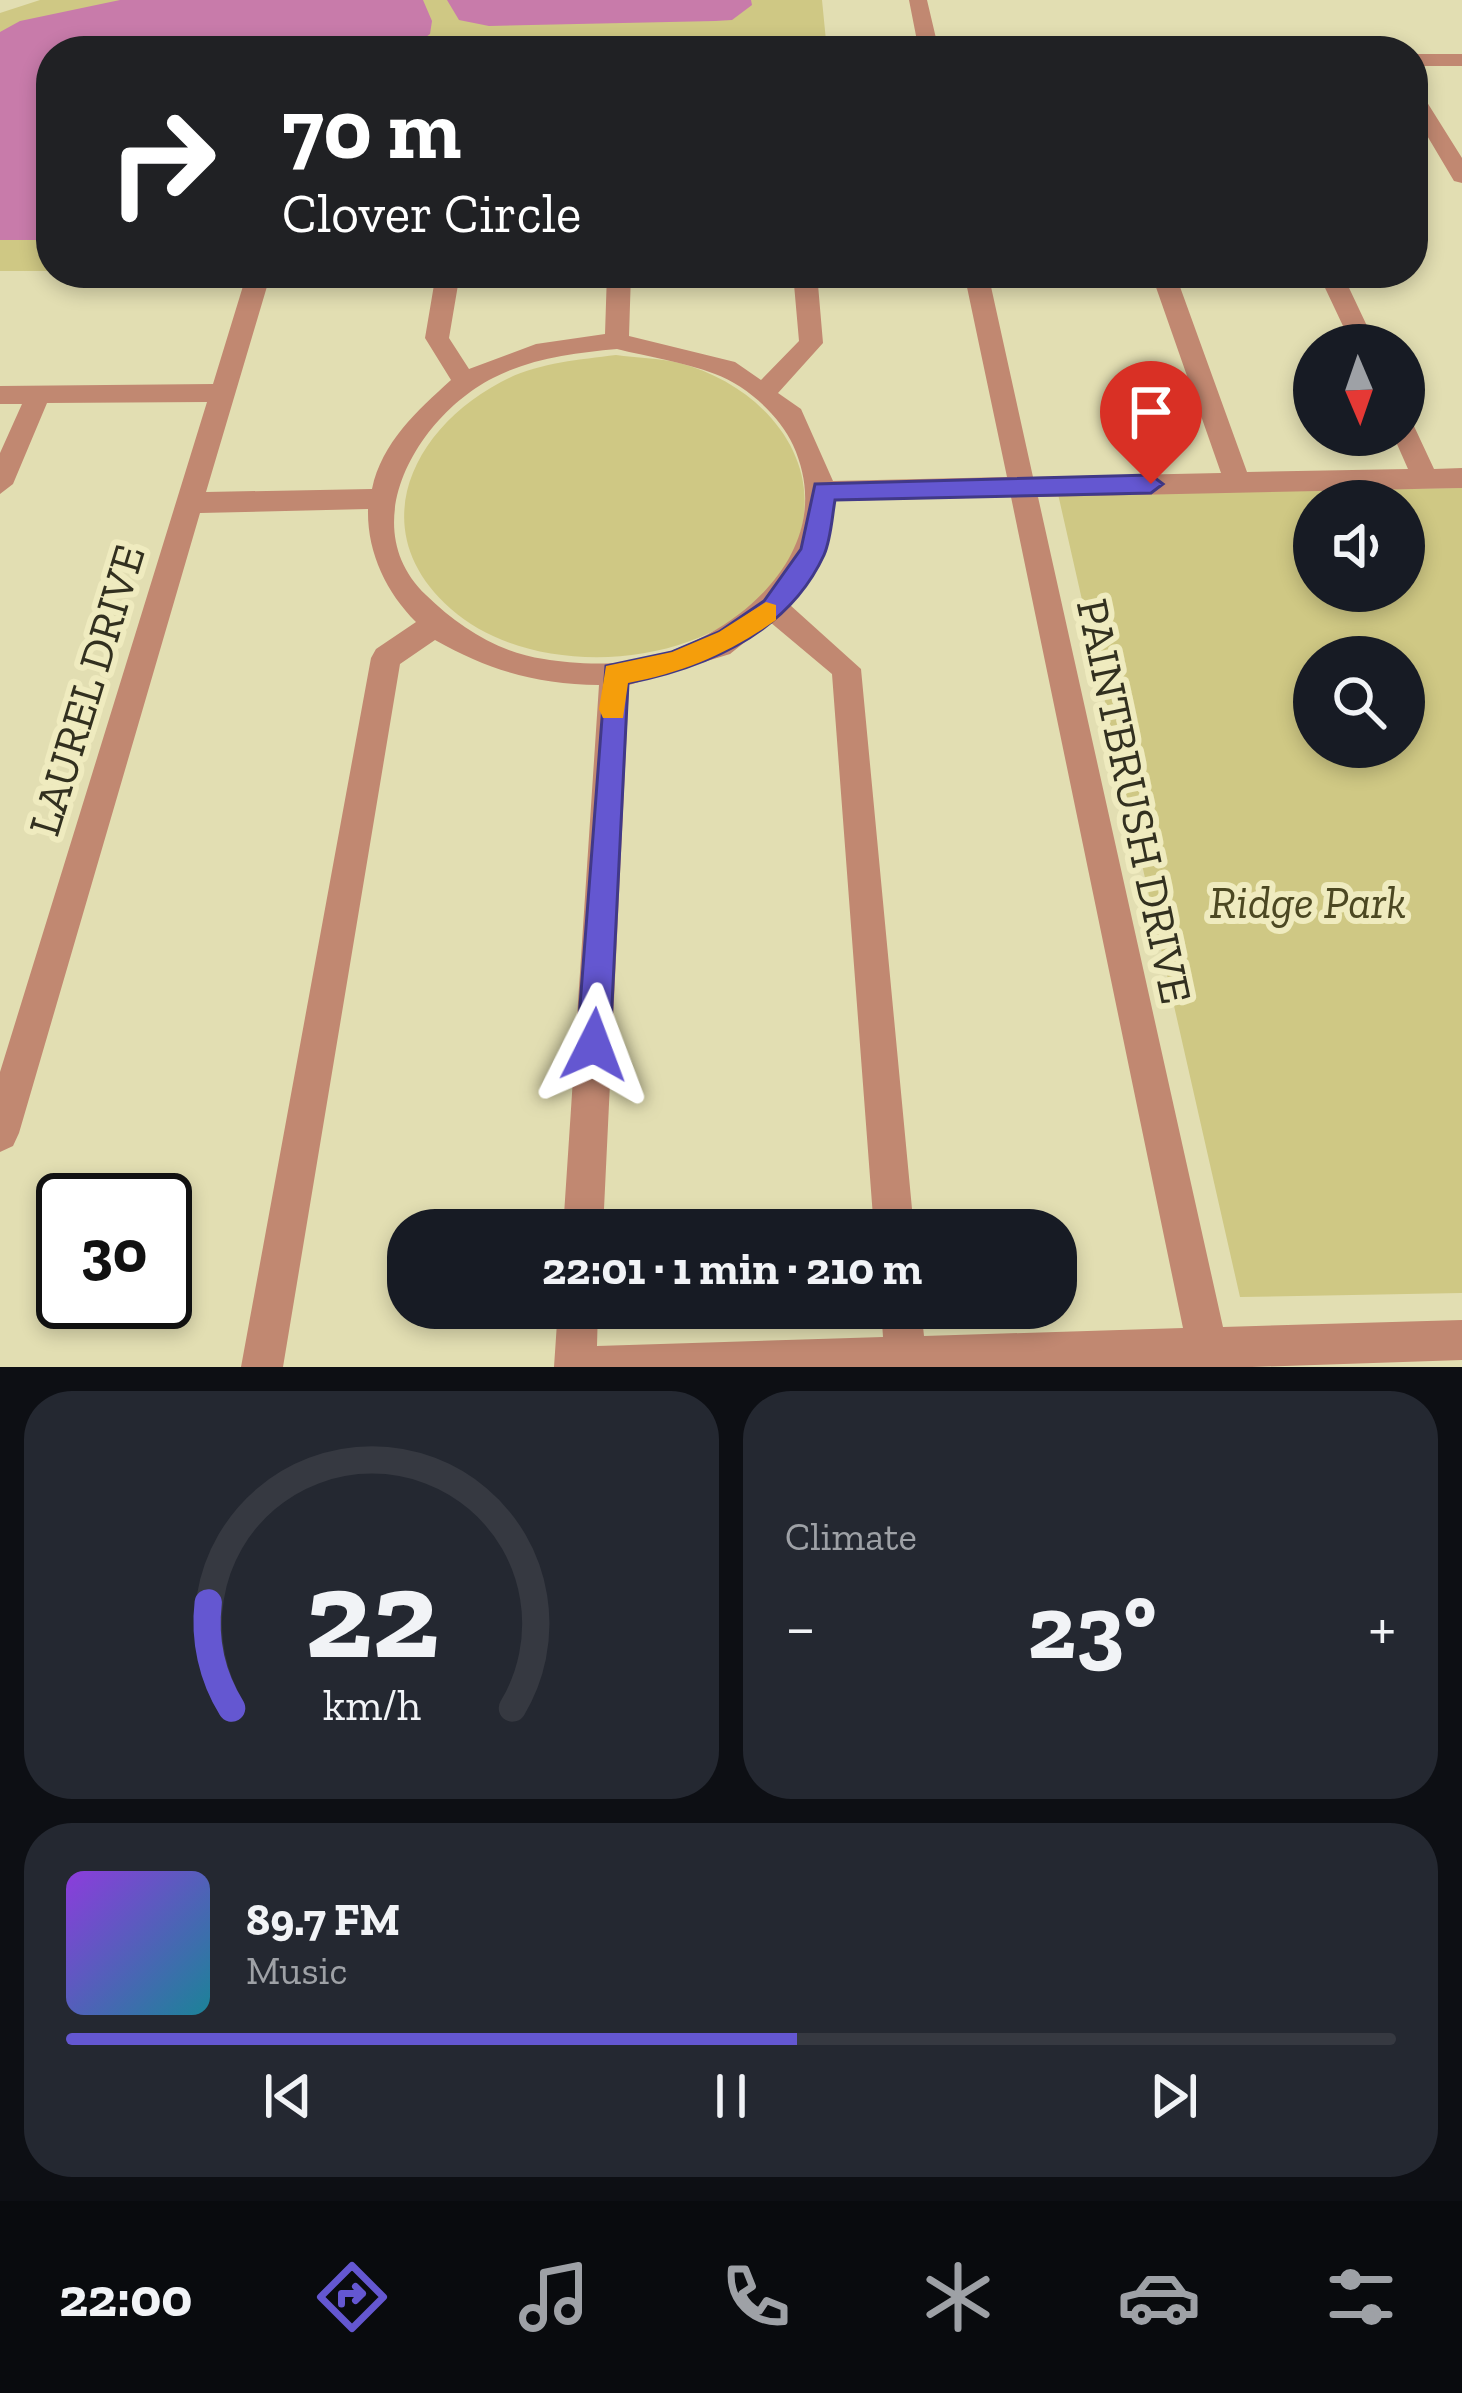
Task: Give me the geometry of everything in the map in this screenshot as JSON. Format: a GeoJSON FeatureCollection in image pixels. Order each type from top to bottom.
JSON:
{"type":"FeatureCollection","features":[{"type":"Feature","properties":{"kind":"street"},"geometry":{"type":"LineString","coordinates":[[918,0],[926,36]]}},
{"type":"Feature","properties":{"kind":"street"},"geometry":{"type":"LineString","coordinates":[[1428,60],[1462,60]]}},
{"type":"Feature","properties":{"kind":"street"},"geometry":{"type":"LineString","coordinates":[[1428,120],[1462,176]]}},
{"type":"Feature","properties":{"kind":"street","name":"LAUREL DRIVE"},"geometry":{"type":"LineString","coordinates":[[0,1133],[254,288]]}},
{"type":"Feature","properties":{"kind":"street"},"geometry":{"type":"LineString","coordinates":[[445,288],[437,338],[465,382]]}},
{"type":"Feature","properties":{"kind":"street"},"geometry":{"type":"LineString","coordinates":[[617,341],[619,288]]}},
{"type":"Feature","properties":{"kind":"street"},"geometry":{"type":"LineString","coordinates":[[766,389],[811,343],[806,288]]}},
{"type":"Feature","properties":{"kind":"street","name":"PAINTBRUSH DRIVE"},"geometry":{"type":"LineString","coordinates":[[979,288],[1207,1347]]}},
{"type":"Feature","properties":{"kind":"street"},"geometry":{"type":"LineString","coordinates":[[1167,288],[1237,482]]}},
{"type":"Feature","properties":{"kind":"street"},"geometry":{"type":"LineString","coordinates":[[1337,288],[1354,324]]}},
{"type":"Feature","properties":{"kind":"street"},"geometry":{"type":"LineString","coordinates":[[617,341],[672,347],[723,363],[766,389],[807,435],[824,491],[813,551],[773,608],[728,640],[675,663],[615,674],[547,673],[505,662],[433,626],[406,598],[387,566],[379,532],[380,499],[395,454],[424,415],[465,382],[512,359],[564,346],[617,341]]}},
{"type":"Feature","properties":{"kind":"street"},"geometry":{"type":"LineString","coordinates":[[0,395],[223,393]]}},
{"type":"Feature","properties":{"kind":"street"},"geometry":{"type":"LineString","coordinates":[[0,484],[38,395]]}},
{"type":"Feature","properties":{"kind":"street"},"geometry":{"type":"LineString","coordinates":[[1416,456],[1426,478]]}},
{"type":"Feature","properties":{"kind":"street"},"geometry":{"type":"LineString","coordinates":[[824,491],[1462,478]]}},
{"type":"Feature","properties":{"kind":"street"},"geometry":{"type":"LineString","coordinates":[[190,503],[380,499]]}},
{"type":"Feature","properties":{"kind":"street"},"geometry":{"type":"LineString","coordinates":[[773,608],[846,669],[892,1209]]}},
{"type":"Feature","properties":{"kind":"street"},"geometry":{"type":"LineString","coordinates":[[262,1367],[386,658],[433,626]]}},
{"type":"Feature","properties":{"kind":"street"},"geometry":{"type":"LineString","coordinates":[[584,1209],[615,674]]}},
{"type":"Feature","properties":{"kind":"street"},"geometry":{"type":"LineString","coordinates":[[575,1367],[577,1329]]}},
{"type":"Feature","properties":{"kind":"street"},"geometry":{"type":"LineString","coordinates":[[903,1329],[905,1356]]}},
{"type":"Feature","properties":{"kind":"street"},"geometry":{"type":"LineString","coordinates":[[591,1367],[1462,1340]]}},
{"type":"Feature","properties":{"kind":"green space"},"geometry":{"type":"Polygon","coordinates":[[[40,0],[822,0],[826,36],[36,36],[36,271],[0,271],[0,13],[40,0]]]}},
{"type":"Feature","properties":{"kind":"green space"},"geometry":{"type":"Polygon","coordinates":[[[616,355],[671,361],[713,375],[768,414],[788,440],[800,469],[805,501],[800,534],[785,568],[756,602],[719,629],[674,646],[627,656],[578,657],[530,649],[487,633],[451,609],[424,579],[409,548],[404,516],[409,485],[422,455],[442,427],[469,402],[501,382],[542,366],[616,355]]]}},
{"type":"Feature","properties":{"kind":"green space","name":"Ridge Park"},"geometry":{"type":"Polygon","coordinates":[[[1462,488],[1462,1293],[1240,1297],[1058,494],[1293,491],[1293,612],[1425,612],[1425,489],[1462,488]]]}},
{"type":"Feature","properties":{"kind":"shaded area"},"geometry":{"type":"Polygon","coordinates":[[[120,0],[423,0],[432,21],[427,36],[36,36],[36,240],[0,240],[0,32],[20,21],[120,0]]]}},
{"type":"Feature","properties":{"kind":"shaded area"},"geometry":{"type":"Polygon","coordinates":[[[447,0],[751,0],[752,5],[732,20],[489,26],[459,20],[447,0]]]}},
{"type":"Feature","properties":{"kind":"slow traffic"},"geometry":{"type":"LineString","coordinates":[[613,709],[615,674],[675,663],[728,640],[766,613]]}},
{"type":"Feature","properties":{"kind":"route"},"geometry":{"type":"LineString","coordinates":[[594,1045],[615,674],[675,663],[728,640],[773,608],[797,581],[813,551],[823,521],[824,491],[1151,484]]}}]}
